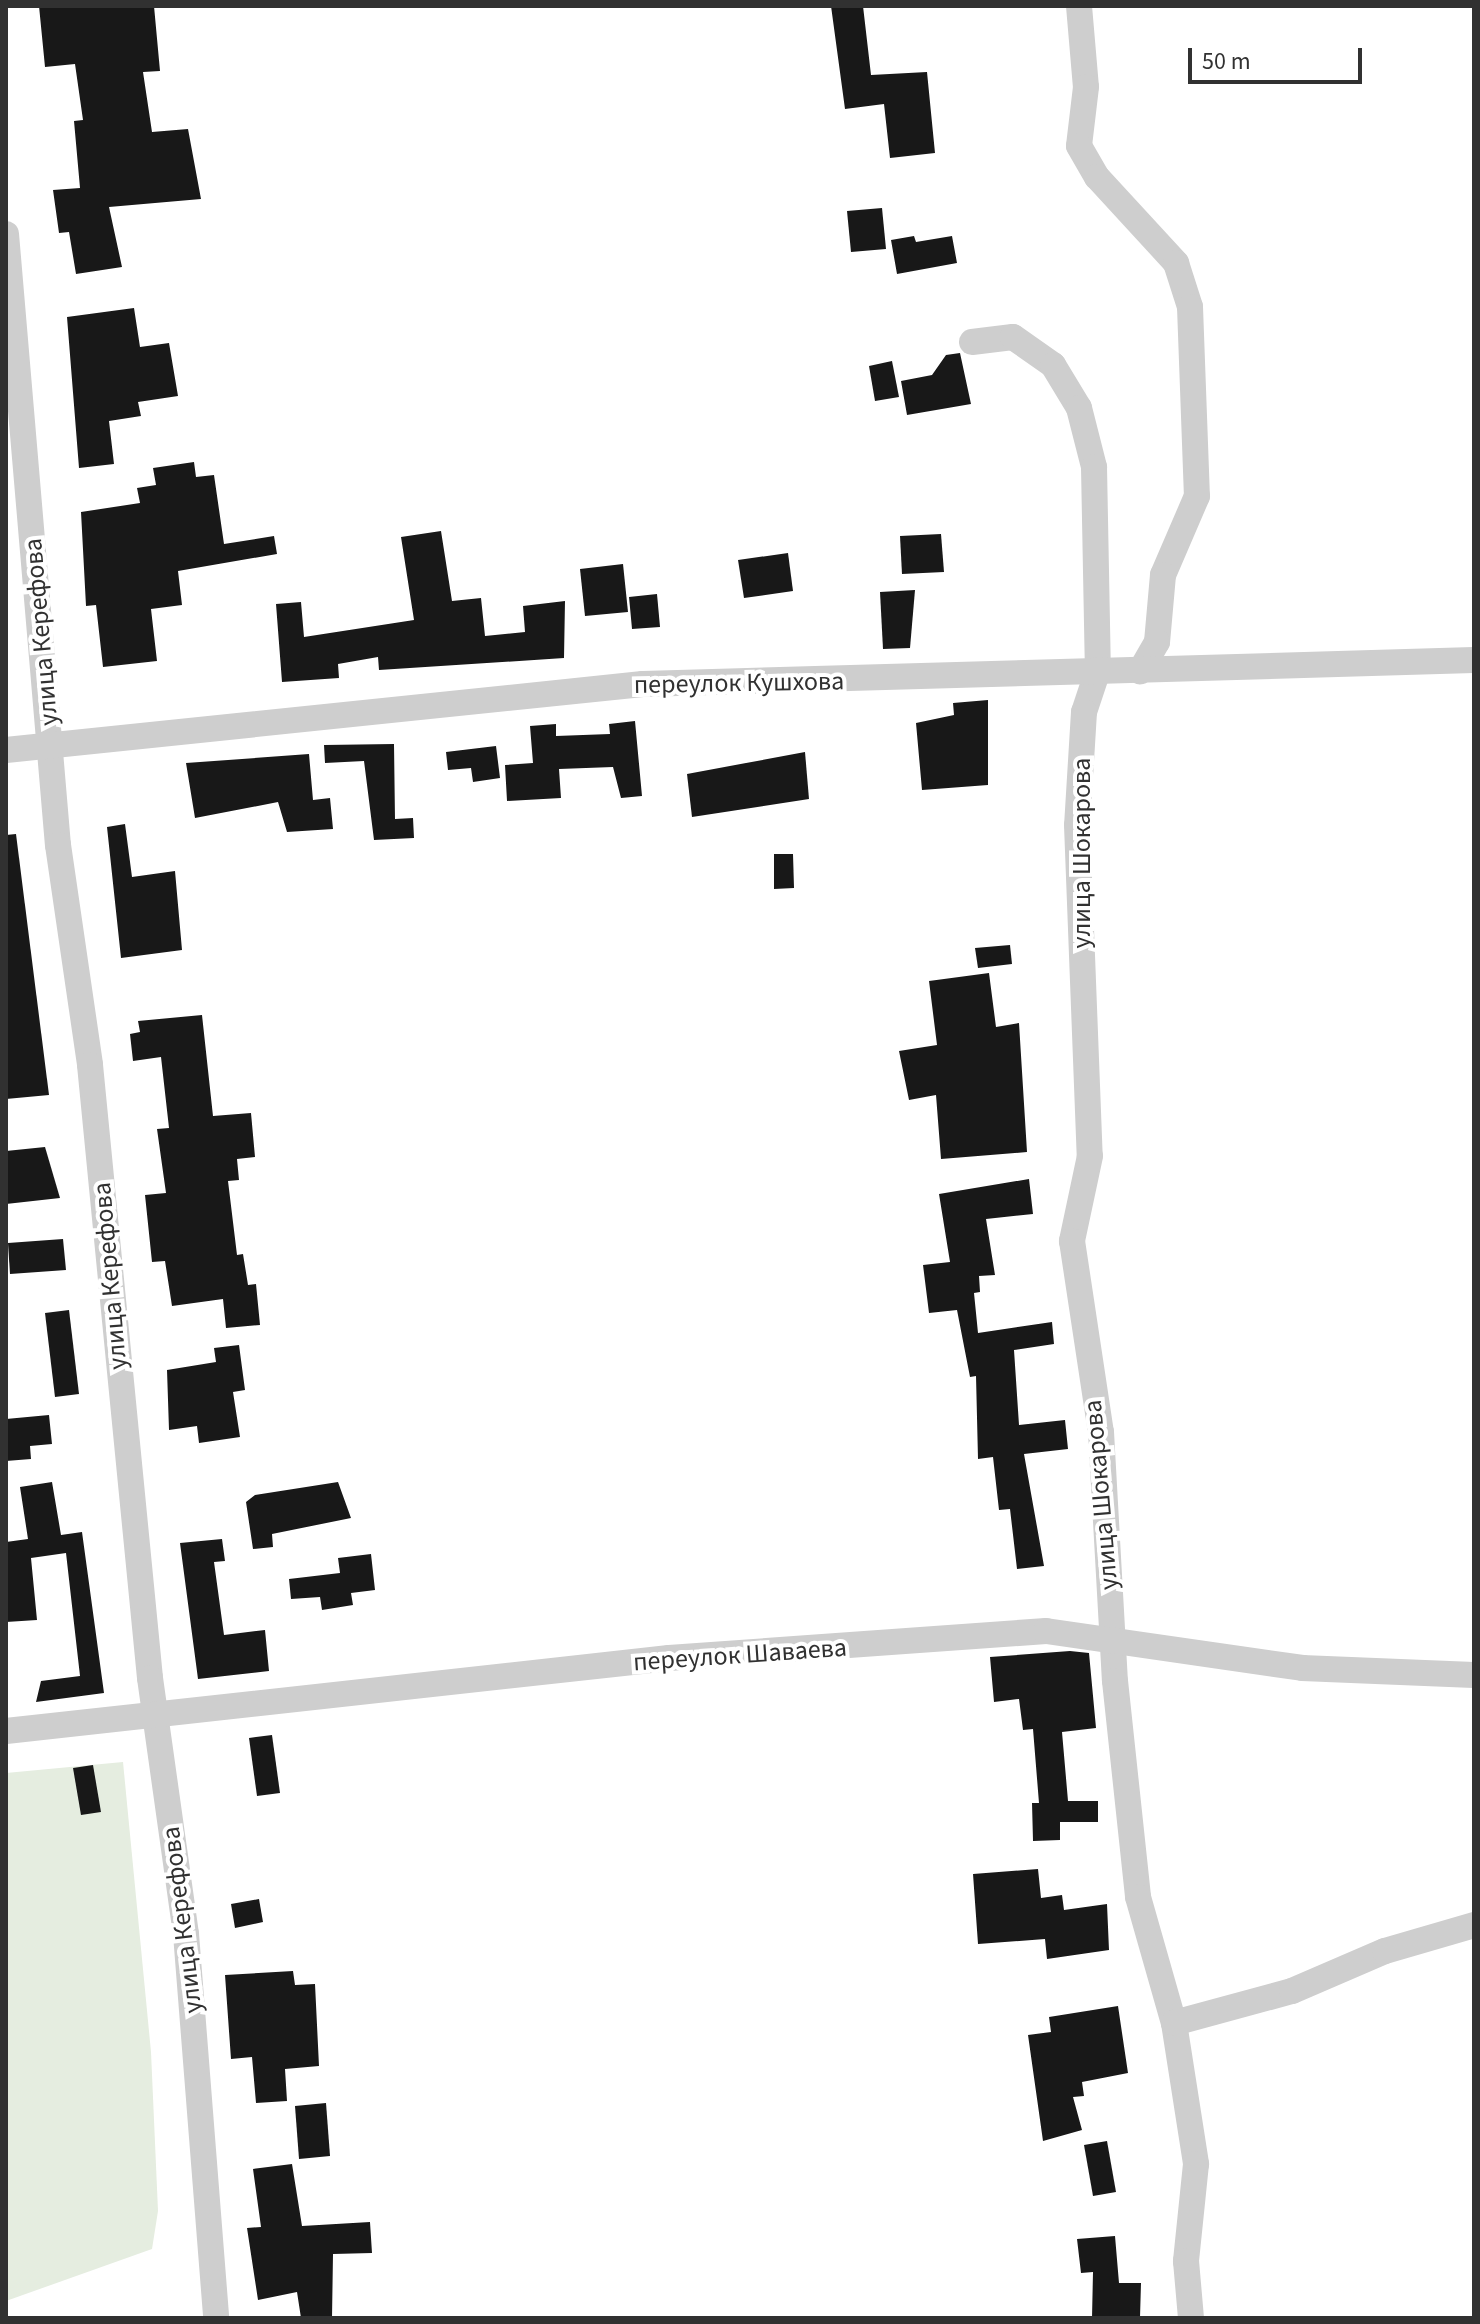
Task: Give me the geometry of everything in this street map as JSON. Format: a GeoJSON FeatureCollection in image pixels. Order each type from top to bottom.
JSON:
{"type":"FeatureCollection","features":[{"type":"Feature","properties":{"kind":"street"},"geometry":{"type":"LineString","coordinates":[[1079,6],[1086,87],[1079,146],[1097,177],[1176,263],[1190,307],[1197,496],[1163,575],[1157,642],[1140,672]]}},
{"type":"Feature","properties":{"kind":"street","name":"улица Керефова"},"geometry":{"type":"LineString","coordinates":[[6,234],[52,747],[157,1715],[186,1934],[216,2318]]}},
{"type":"Feature","properties":{"kind":"street","name":"улица Шокарова"},"geometry":{"type":"LineString","coordinates":[[972,342],[1013,337],[1035,349],[1079,408],[1099,512],[1098,670],[1084,712],[1077,825],[1090,1156],[1072,1241],[1101,1432],[1112,1635],[1142,1924],[1174,2023],[1196,2164],[1186,2261],[1191,2318]]}},
{"type":"Feature","properties":{"kind":"street","name":"переулок Кушхова"},"geometry":{"type":"LineString","coordinates":[[6,750],[643,684],[1474,660]]}},
{"type":"Feature","properties":{"kind":"street","name":"переулок Шаваева"},"geometry":{"type":"LineString","coordinates":[[6,1731],[669,1658],[1046,1631],[1112,1635],[1302,1668],[1474,1675]]}},
{"type":"Feature","properties":{"kind":"street"},"geometry":{"type":"LineString","coordinates":[[1174,2023],[1292,1991],[1385,1951],[1474,1925]]}},
{"type":"Feature","properties":{"kind":"shaded area"},"geometry":{"type":"Polygon","coordinates":[[[123,1762],[151,2052],[158,2211],[152,2249],[6,2301],[6,1773],[123,1762]]]}},
{"type":"Feature","properties":{"kind":"building"},"geometry":{"type":"Polygon","coordinates":[[[39,6],[154,6],[160,71],[143,72],[152,132],[188,129],[201,199],[109,207],[122,267],[76,274],[69,232],[59,233],[53,190],[80,188],[74,121],[83,120],[75,64],[45,67],[39,6]]]}},
{"type":"Feature","properties":{"kind":"building"},"geometry":{"type":"Polygon","coordinates":[[[831,6],[863,6],[871,75],[927,72],[935,153],[890,158],[884,104],[845,109],[831,6]]]}},
{"type":"Feature","properties":{"kind":"building"},"geometry":{"type":"Polygon","coordinates":[[[882,208],[886,249],[851,252],[847,211],[882,208]]]}},
{"type":"Feature","properties":{"kind":"building"},"geometry":{"type":"Polygon","coordinates":[[[914,236],[916,242],[952,236],[957,263],[897,274],[891,240],[914,236]]]}},
{"type":"Feature","properties":{"kind":"building"},"geometry":{"type":"Polygon","coordinates":[[[134,308],[140,347],[169,343],[178,396],[138,402],[141,416],[109,421],[114,464],[79,468],[67,317],[134,308]]]}},
{"type":"Feature","properties":{"kind":"building"},"geometry":{"type":"Polygon","coordinates":[[[960,353],[971,404],[907,415],[901,381],[932,375],[946,355],[960,353]]]}},
{"type":"Feature","properties":{"kind":"building"},"geometry":{"type":"Polygon","coordinates":[[[892,361],[899,397],[875,401],[869,366],[892,361]]]}},
{"type":"Feature","properties":{"kind":"building"},"geometry":{"type":"Polygon","coordinates":[[[194,462],[196,477],[214,475],[224,544],[274,536],[277,554],[178,571],[182,605],[151,609],[157,661],[103,667],[96,605],[86,606],[81,512],[140,503],[137,488],[156,485],[153,468],[194,462]]]}},
{"type":"Feature","properties":{"kind":"building"},"geometry":{"type":"Polygon","coordinates":[[[441,531],[452,601],[481,598],[485,636],[525,632],[523,606],[565,601],[564,658],[379,670],[378,657],[338,664],[339,678],[282,682],[276,604],[301,602],[304,637],[414,620],[401,537],[441,531]]]}},
{"type":"Feature","properties":{"kind":"building"},"geometry":{"type":"Polygon","coordinates":[[[941,534],[944,572],[902,574],[900,536],[941,534]]]}},
{"type":"Feature","properties":{"kind":"building"},"geometry":{"type":"Polygon","coordinates":[[[788,553],[793,591],[744,598],[738,560],[788,553]]]}},
{"type":"Feature","properties":{"kind":"building"},"geometry":{"type":"Polygon","coordinates":[[[623,564],[628,612],[585,616],[580,569],[623,564]]]}},
{"type":"Feature","properties":{"kind":"building"},"geometry":{"type":"Polygon","coordinates":[[[915,590],[910,648],[883,649],[880,592],[915,590]]]}},
{"type":"Feature","properties":{"kind":"building"},"geometry":{"type":"Polygon","coordinates":[[[657,594],[660,627],[632,629],[629,597],[657,594]]]}},
{"type":"Feature","properties":{"kind":"building"},"geometry":{"type":"Polygon","coordinates":[[[988,700],[988,785],[922,790],[916,723],[954,715],[953,703],[988,700]]]}},
{"type":"Feature","properties":{"kind":"building"},"geometry":{"type":"Polygon","coordinates":[[[635,721],[642,796],[621,798],[613,767],[559,769],[561,798],[507,801],[505,765],[533,763],[530,726],[556,724],[556,736],[610,734],[609,724],[635,721]]]}},
{"type":"Feature","properties":{"kind":"building"},"geometry":{"type":"Polygon","coordinates":[[[394,744],[395,819],[413,818],[414,838],[374,840],[364,761],[325,763],[324,745],[394,744]]]}},
{"type":"Feature","properties":{"kind":"building"},"geometry":{"type":"Polygon","coordinates":[[[496,746],[500,778],[473,782],[471,768],[448,770],[446,752],[496,746]]]}},
{"type":"Feature","properties":{"kind":"building"},"geometry":{"type":"Polygon","coordinates":[[[805,752],[809,799],[692,817],[687,774],[805,752]]]}},
{"type":"Feature","properties":{"kind":"building"},"geometry":{"type":"Polygon","coordinates":[[[309,754],[313,800],[330,798],[333,829],[287,832],[278,802],[195,818],[186,763],[309,754]]]}},
{"type":"Feature","properties":{"kind":"building"},"geometry":{"type":"Polygon","coordinates":[[[125,824],[132,877],[175,871],[182,950],[121,958],[107,827],[125,824]]]}},
{"type":"Feature","properties":{"kind":"building"},"geometry":{"type":"Polygon","coordinates":[[[16,834],[49,1095],[6,1099],[6,835],[16,834]]]}},
{"type":"Feature","properties":{"kind":"building"},"geometry":{"type":"Polygon","coordinates":[[[774,854],[793,854],[794,888],[774,889],[774,854]]]}},
{"type":"Feature","properties":{"kind":"building"},"geometry":{"type":"Polygon","coordinates":[[[1010,945],[1012,964],[978,968],[975,948],[1010,945]]]}},
{"type":"Feature","properties":{"kind":"building"},"geometry":{"type":"Polygon","coordinates":[[[989,973],[996,1027],[1019,1023],[1027,1152],[941,1159],[936,1095],[909,1100],[899,1051],[937,1045],[929,981],[989,973]]]}},
{"type":"Feature","properties":{"kind":"building"},"geometry":{"type":"Polygon","coordinates":[[[202,1015],[213,1116],[251,1113],[255,1157],[237,1159],[239,1180],[228,1181],[237,1255],[243,1254],[248,1285],[256,1284],[260,1325],[226,1328],[223,1299],[172,1306],[165,1261],[152,1262],[145,1195],[166,1193],[157,1129],[169,1128],[161,1057],[133,1061],[130,1034],[140,1032],[138,1021],[202,1015]]]}},
{"type":"Feature","properties":{"kind":"building"},"geometry":{"type":"Polygon","coordinates":[[[45,1147],[60,1198],[6,1204],[6,1151],[45,1147]]]}},
{"type":"Feature","properties":{"kind":"building"},"geometry":{"type":"Polygon","coordinates":[[[1029,1179],[1033,1214],[986,1219],[995,1275],[979,1276],[980,1292],[974,1293],[978,1333],[1052,1322],[1054,1344],[1014,1350],[1019,1425],[1065,1420],[1068,1449],[1024,1454],[1044,1566],[1017,1569],[1010,1509],[999,1510],[993,1457],[978,1459],[976,1376],[970,1377],[957,1310],[929,1313],[923,1265],[950,1262],[939,1194],[1029,1179]]]}},
{"type":"Feature","properties":{"kind":"building"},"geometry":{"type":"Polygon","coordinates":[[[63,1239],[66,1270],[10,1274],[8,1243],[63,1239]]]}},
{"type":"Feature","properties":{"kind":"building"},"geometry":{"type":"Polygon","coordinates":[[[69,1310],[79,1394],[55,1397],[45,1313],[69,1310]]]}},
{"type":"Feature","properties":{"kind":"building"},"geometry":{"type":"Polygon","coordinates":[[[239,1345],[245,1390],[233,1392],[240,1437],[199,1443],[197,1426],[169,1430],[167,1370],[216,1362],[214,1348],[239,1345]]]}},
{"type":"Feature","properties":{"kind":"building"},"geometry":{"type":"Polygon","coordinates":[[[49,1415],[52,1444],[30,1446],[31,1459],[6,1461],[6,1419],[49,1415]]]}},
{"type":"Feature","properties":{"kind":"building"},"geometry":{"type":"Polygon","coordinates":[[[52,1482],[61,1535],[82,1532],[104,1693],[36,1702],[41,1681],[80,1676],[66,1553],[31,1558],[37,1620],[6,1622],[6,1542],[28,1539],[20,1487],[52,1482]]]}},
{"type":"Feature","properties":{"kind":"building"},"geometry":{"type":"Polygon","coordinates":[[[338,1482],[351,1518],[272,1534],[273,1547],[253,1549],[246,1502],[255,1495],[338,1482]]]}},
{"type":"Feature","properties":{"kind":"building"},"geometry":{"type":"Polygon","coordinates":[[[222,1539],[225,1561],[214,1562],[224,1635],[265,1630],[269,1671],[198,1679],[180,1543],[222,1539]]]}},
{"type":"Feature","properties":{"kind":"building"},"geometry":{"type":"Polygon","coordinates":[[[371,1554],[375,1590],[351,1593],[353,1605],[322,1610],[320,1597],[291,1599],[289,1579],[340,1573],[338,1558],[371,1554]]]}},
{"type":"Feature","properties":{"kind":"building"},"geometry":{"type":"Polygon","coordinates":[[[1070,1651],[1089,1653],[1096,1728],[1062,1732],[1068,1801],[1098,1801],[1098,1822],[1060,1822],[1060,1840],[1033,1841],[1032,1803],[1039,1803],[1033,1729],[1023,1730],[1019,1699],[994,1702],[990,1657],[1070,1651]]]}},
{"type":"Feature","properties":{"kind":"building"},"geometry":{"type":"Polygon","coordinates":[[[272,1735],[280,1793],[257,1796],[249,1738],[272,1735]]]}},
{"type":"Feature","properties":{"kind":"building"},"geometry":{"type":"Polygon","coordinates":[[[93,1765],[101,1812],[81,1815],[73,1768],[93,1765]]]}},
{"type":"Feature","properties":{"kind":"building"},"geometry":{"type":"Polygon","coordinates":[[[1038,1869],[1041,1898],[1062,1895],[1064,1910],[1107,1904],[1109,1950],[1047,1959],[1045,1939],[978,1944],[973,1874],[1038,1869]]]}},
{"type":"Feature","properties":{"kind":"building"},"geometry":{"type":"Polygon","coordinates":[[[259,1899],[263,1922],[235,1928],[231,1904],[259,1899]]]}},
{"type":"Feature","properties":{"kind":"building"},"geometry":{"type":"Polygon","coordinates":[[[293,1971],[295,1985],[315,1984],[319,2066],[285,2069],[287,2101],[256,2103],[252,2057],[231,2059],[225,1975],[293,1971]]]}},
{"type":"Feature","properties":{"kind":"building"},"geometry":{"type":"Polygon","coordinates":[[[1118,2006],[1128,2073],[1082,2082],[1084,2096],[1073,2097],[1082,2130],[1043,2141],[1028,2035],[1051,2032],[1049,2017],[1118,2006]]]}},
{"type":"Feature","properties":{"kind":"building"},"geometry":{"type":"Polygon","coordinates":[[[326,2103],[330,2156],[299,2159],[295,2106],[326,2103]]]}},
{"type":"Feature","properties":{"kind":"building"},"geometry":{"type":"Polygon","coordinates":[[[1107,2141],[1116,2192],[1093,2196],[1084,2145],[1107,2141]]]}},
{"type":"Feature","properties":{"kind":"building"},"geometry":{"type":"Polygon","coordinates":[[[292,2164],[302,2226],[370,2222],[372,2253],[333,2254],[332,2318],[301,2318],[297,2292],[258,2300],[247,2228],[261,2227],[253,2169],[292,2164]]]}},
{"type":"Feature","properties":{"kind":"building"},"geometry":{"type":"Polygon","coordinates":[[[1115,2236],[1119,2283],[1141,2283],[1140,2318],[1092,2318],[1093,2272],[1081,2273],[1077,2239],[1115,2236]]]}}]}
